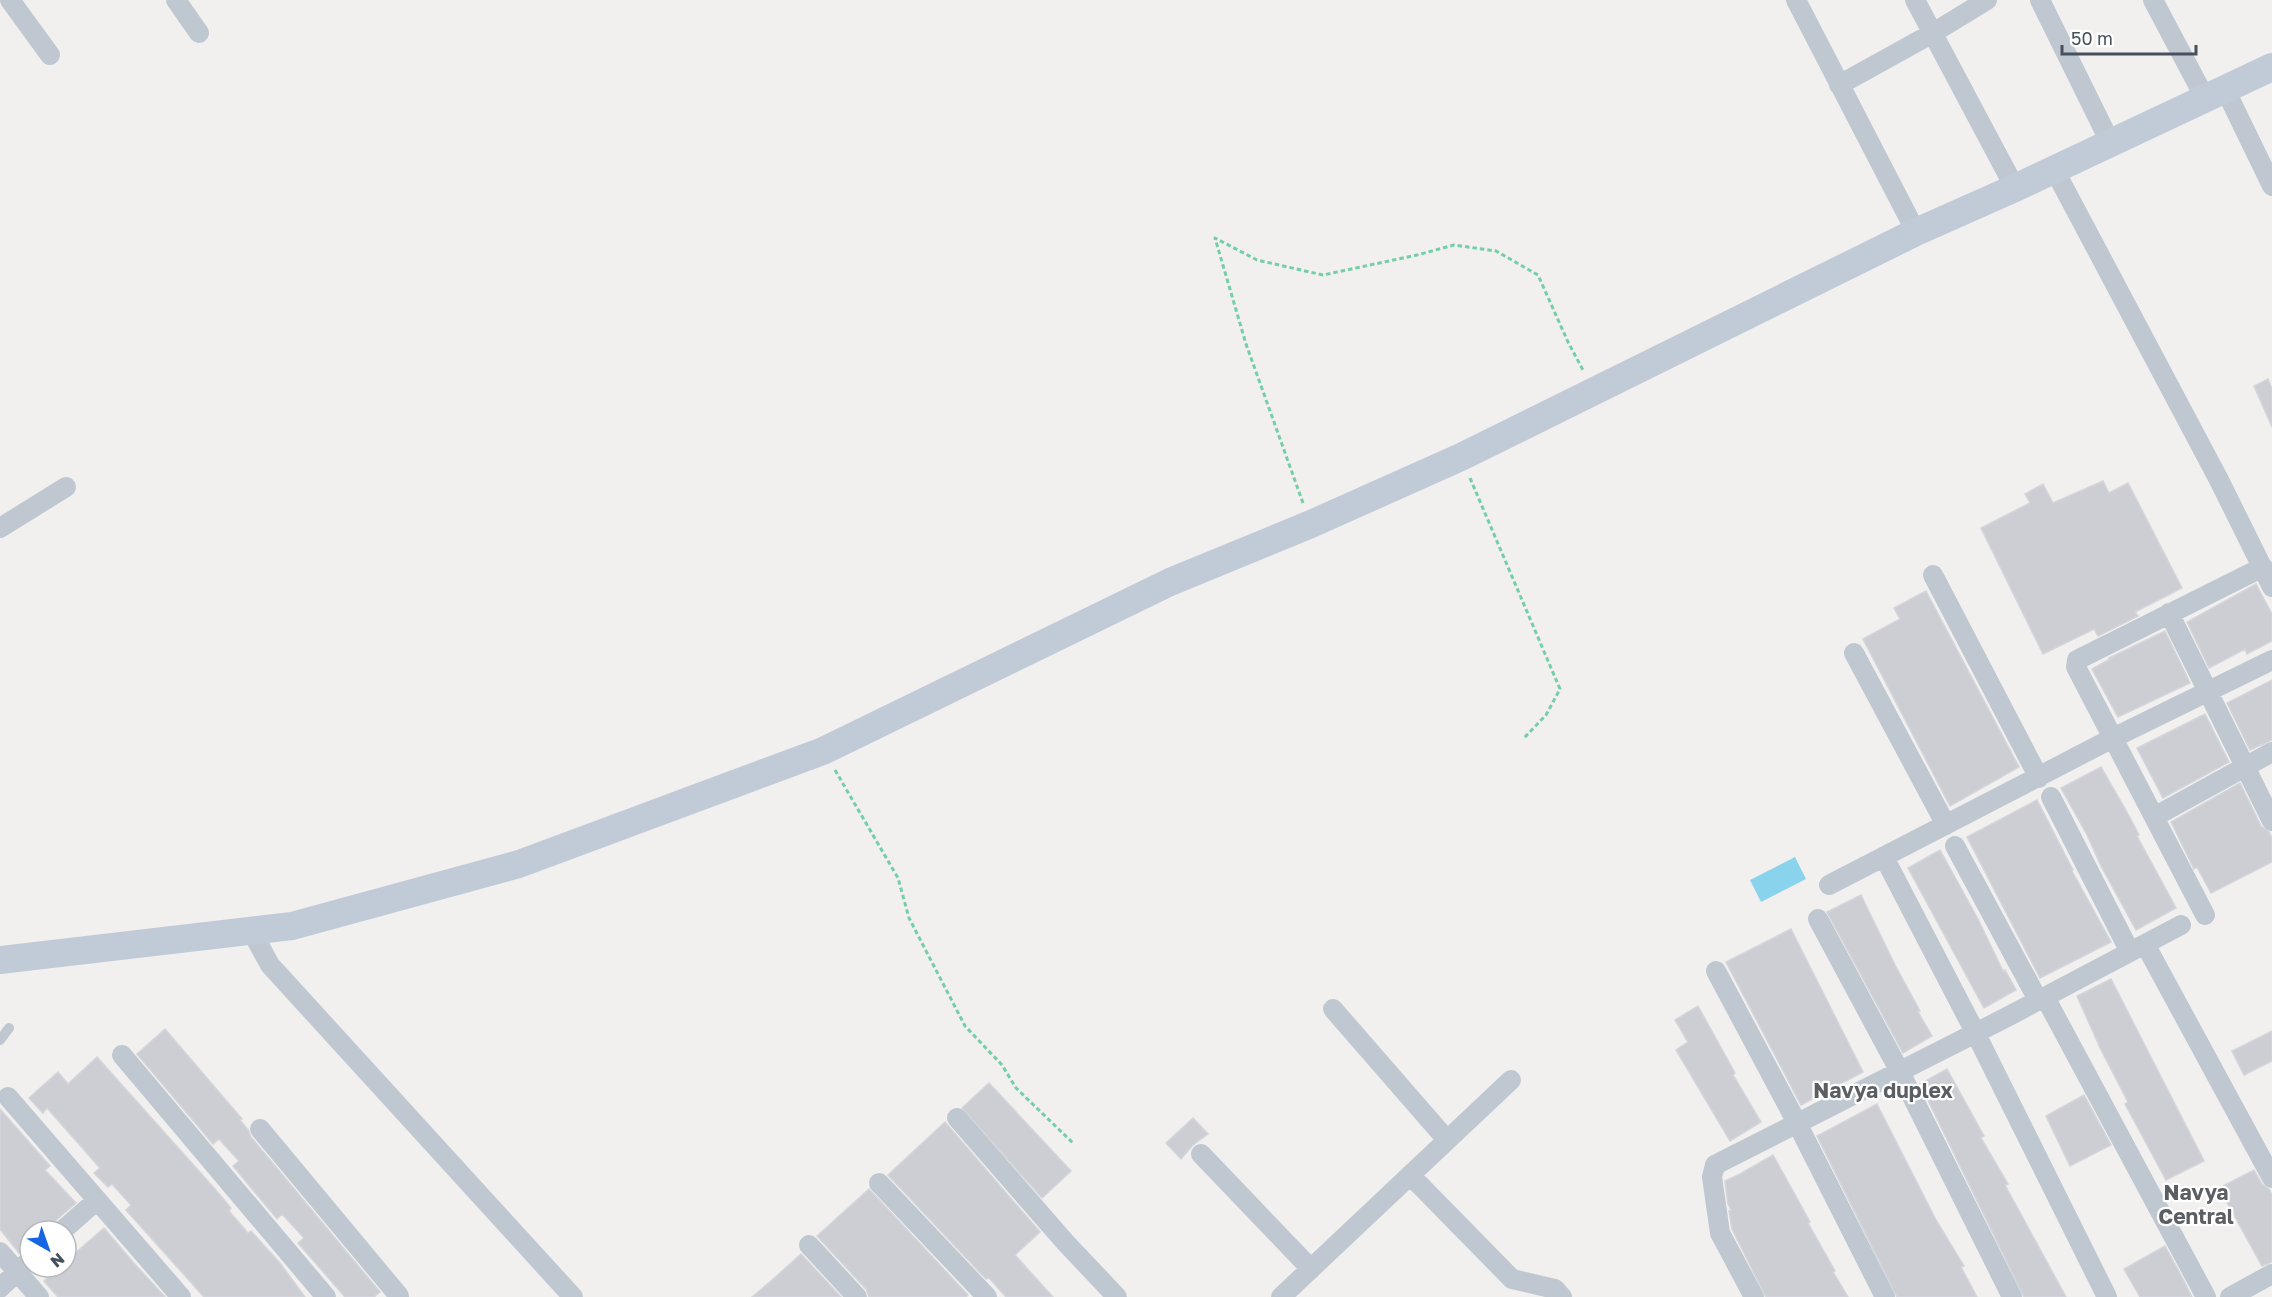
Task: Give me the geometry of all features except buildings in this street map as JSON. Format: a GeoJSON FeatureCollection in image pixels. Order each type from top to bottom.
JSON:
{"type":"FeatureCollection","features":[{"type":"Feature","properties":{"kind":"street"},"geometry":{"type":"LineString","coordinates":[[10,0],[50,55]]}},
{"type":"Feature","properties":{"kind":"street"},"geometry":{"type":"LineString","coordinates":[[176,0],[199,33]]}},
{"type":"Feature","properties":{"kind":"street"},"geometry":{"type":"LineString","coordinates":[[1796,0],[1916,232]]}},
{"type":"Feature","properties":{"kind":"street"},"geometry":{"type":"LineString","coordinates":[[1915,0],[2015,188]]}},
{"type":"Feature","properties":{"kind":"street"},"geometry":{"type":"LineString","coordinates":[[1839,85],[1987,0]]}},
{"type":"Feature","properties":{"kind":"street"},"geometry":{"type":"LineString","coordinates":[[2040,0],[2110,142]]}},
{"type":"Feature","properties":{"kind":"street"},"geometry":{"type":"LineString","coordinates":[[2153,0],[2272,186]]}},
{"type":"Feature","properties":{"kind":"street"},"geometry":{"type":"LineString","coordinates":[[0,960],[292,926],[519,864],[823,751],[1170,582],[1311,524],[1461,457],[1916,232],[2272,67]]}},
{"type":"Feature","properties":{"kind":"street"},"geometry":{"type":"LineString","coordinates":[[2054,169],[2219,480],[2272,587]]}},
{"type":"Feature","properties":{"kind":"street"},"geometry":{"type":"LineString","coordinates":[[0,528],[66,487]]}},
{"type":"Feature","properties":{"kind":"street"},"geometry":{"type":"LineString","coordinates":[[2205,915],[2076,667],[2077,660],[2263,567]]}},
{"type":"Feature","properties":{"kind":"street"},"geometry":{"type":"LineString","coordinates":[[1933,575],[2039,778]]}},
{"type":"Feature","properties":{"kind":"street"},"geometry":{"type":"LineString","coordinates":[[2169,613],[2272,821]]}},
{"type":"Feature","properties":{"kind":"street"},"geometry":{"type":"LineString","coordinates":[[1854,653],[1946,825]]}},
{"type":"Feature","properties":{"kind":"street"},"geometry":{"type":"LineString","coordinates":[[1829,885],[2207,690],[2272,660]]}},
{"type":"Feature","properties":{"kind":"street"},"geometry":{"type":"LineString","coordinates":[[2154,817],[2272,752]]}},
{"type":"Feature","properties":{"kind":"street"},"geometry":{"type":"LineString","coordinates":[[2051,797],[2272,1178]]}},
{"type":"Feature","properties":{"kind":"street"},"geometry":{"type":"LineString","coordinates":[[1955,846],[2042,998],[2206,1297]]}},
{"type":"Feature","properties":{"kind":"street"},"geometry":{"type":"LineString","coordinates":[[1884,857],[1976,1032],[2107,1297]]}},
{"type":"Feature","properties":{"kind":"street"},"geometry":{"type":"LineString","coordinates":[[1818,919],[1899,1070],[2012,1297]]}},
{"type":"Feature","properties":{"kind":"street"},"geometry":{"type":"LineString","coordinates":[[1754,1297],[1720,1233],[1712,1177],[1715,1165],[2181,925]]}},
{"type":"Feature","properties":{"kind":"street"},"geometry":{"type":"LineString","coordinates":[[251,930],[270,964],[573,1297]]}},
{"type":"Feature","properties":{"kind":"street"},"geometry":{"type":"LineString","coordinates":[[1716,971],[1797,1123],[1885,1297]]}},
{"type":"Feature","properties":{"kind":"street"},"geometry":{"type":"LineString","coordinates":[[1333,1009],[1448,1140]]}},
{"type":"Feature","properties":{"kind":"street"},"geometry":{"type":"LineString","coordinates":[[122,1055],[326,1297]]}},
{"type":"Feature","properties":{"kind":"street"},"geometry":{"type":"LineString","coordinates":[[1281,1297],[1510,1080]]}},
{"type":"Feature","properties":{"kind":"street"},"geometry":{"type":"LineString","coordinates":[[8,1097],[181,1297]]}},
{"type":"Feature","properties":{"kind":"street"},"geometry":{"type":"LineString","coordinates":[[957,1119],[1065,1242],[1118,1297]]}},
{"type":"Feature","properties":{"kind":"street"},"geometry":{"type":"LineString","coordinates":[[260,1129],[398,1297]]}},
{"type":"Feature","properties":{"kind":"street"},"geometry":{"type":"LineString","coordinates":[[1201,1154],[1311,1269]]}},
{"type":"Feature","properties":{"kind":"street"},"geometry":{"type":"LineString","coordinates":[[1410,1175],[1512,1280],[1555,1289],[1562,1297]]}},
{"type":"Feature","properties":{"kind":"street"},"geometry":{"type":"LineString","coordinates":[[879,1183],[987,1297]]}},
{"type":"Feature","properties":{"kind":"street"},"geometry":{"type":"LineString","coordinates":[[76,1219],[97,1200]]}},
{"type":"Feature","properties":{"kind":"street"},"geometry":{"type":"LineString","coordinates":[[809,1245],[857,1297]]}},
{"type":"Feature","properties":{"kind":"street"},"geometry":{"type":"LineString","coordinates":[[0,1252],[18,1262]]}},
{"type":"Feature","properties":{"kind":"street"},"geometry":{"type":"LineString","coordinates":[[0,1288],[18,1272]]}},
{"type":"Feature","properties":{"kind":"street"},"geometry":{"type":"LineString","coordinates":[[2230,1297],[2272,1274]]}},
{"type":"Feature","properties":{"kind":"street"},"geometry":{"type":"LineString","coordinates":[[30,1279],[39,1297]]}},
{"type":"Feature","properties":{"kind":"lane"},"geometry":{"type":"LineString","coordinates":[[0,1040],[9,1028]]}},
{"type":"Feature","properties":{"kind":"path"},"geometry":{"type":"LineString","coordinates":[[1311,524],[1246,344],[1215,238],[1257,260],[1323,275],[1417,255],[1454,244],[1496,251],[1538,275],[1568,342],[1594,391]]}},
{"type":"Feature","properties":{"kind":"path"},"geometry":{"type":"LineString","coordinates":[[1461,457],[1560,688],[1546,715],[1524,738]]}},
{"type":"Feature","properties":{"kind":"path"},"geometry":{"type":"LineString","coordinates":[[823,751],[898,878],[909,918],[965,1026],[1002,1065],[1016,1088],[1073,1143]]}},
{"type":"Feature","properties":{"kind":"water"},"geometry":{"type":"Polygon","coordinates":[[[1795,857],[1806,879],[1761,902],[1750,880],[1795,857]]]}},
{"type":"Feature","properties":{"kind":"district","name":"Navya duplex"},"geometry":{"type":"Point","coordinates":[1883,1090]}},
{"type":"Feature","properties":{"kind":"district","name":"Navya Central"},"geometry":{"type":"Point","coordinates":[2196,1204]}}]}
